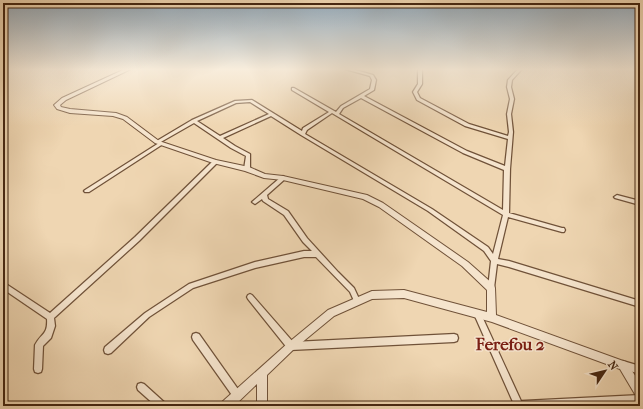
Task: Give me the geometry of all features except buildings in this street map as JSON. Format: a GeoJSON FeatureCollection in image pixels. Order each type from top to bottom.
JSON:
{"type":"FeatureCollection","features":[{"type":"Feature","properties":{"kind":"street"},"geometry":{"type":"LineString","coordinates":[[86,88],[64,98],[57,105],[59,108],[83,112],[114,114],[125,118],[159,143],[215,162],[247,169],[264,176],[284,178],[365,197],[381,205],[465,264],[491,288]]}},
{"type":"Feature","properties":{"kind":"street"},"geometry":{"type":"LineString","coordinates":[[303,134],[305,129],[362,97],[372,90],[372,88]]}},
{"type":"Feature","properties":{"kind":"street"},"geometry":{"type":"LineString","coordinates":[[417,88],[415,92],[418,99],[436,109],[467,125],[510,138]]}},
{"type":"Feature","properties":{"kind":"street"},"geometry":{"type":"LineString","coordinates":[[492,318],[491,288],[494,261],[506,214],[507,169],[510,138],[509,114],[512,99],[509,88]]}},
{"type":"Feature","properties":{"kind":"street"},"geometry":{"type":"LineString","coordinates":[[294,89],[334,114],[506,214],[562,230]]}},
{"type":"Feature","properties":{"kind":"street"},"geometry":{"type":"LineString","coordinates":[[362,97],[465,152],[507,169]]}},
{"type":"Feature","properties":{"kind":"street"},"geometry":{"type":"LineString","coordinates":[[87,191],[194,121],[235,102],[251,100],[303,134],[430,210],[486,249],[494,261],[509,264],[640,304]]}},
{"type":"Feature","properties":{"kind":"street"},"geometry":{"type":"LineString","coordinates":[[436,109],[441,103]]}},
{"type":"Feature","properties":{"kind":"street"},"geometry":{"type":"LineString","coordinates":[[219,138],[272,114]]}},
{"type":"Feature","properties":{"kind":"street"},"geometry":{"type":"LineString","coordinates":[[194,121],[248,155],[247,169]]}},
{"type":"Feature","properties":{"kind":"street"},"geometry":{"type":"LineString","coordinates":[[50,317],[137,238],[215,162]]}},
{"type":"Feature","properties":{"kind":"street"},"geometry":{"type":"LineString","coordinates":[[255,202],[284,178]]}},
{"type":"Feature","properties":{"kind":"street"},"geometry":{"type":"LineString","coordinates":[[264,194],[265,200],[286,213],[318,254],[352,290],[358,301]]}},
{"type":"Feature","properties":{"kind":"street"},"geometry":{"type":"LineString","coordinates":[[617,197],[640,203]]}},
{"type":"Feature","properties":{"kind":"street"},"geometry":{"type":"LineString","coordinates":[[108,350],[147,315],[191,286],[255,264],[304,254],[318,254]]}},
{"type":"Feature","properties":{"kind":"street"},"geometry":{"type":"LineString","coordinates":[[3,285],[50,317],[51,326],[48,335],[39,345],[38,370]]}},
{"type":"Feature","properties":{"kind":"street"},"geometry":{"type":"LineString","coordinates":[[226,406],[291,346],[331,314],[372,295],[404,294],[478,314],[640,370]]}},
{"type":"Feature","properties":{"kind":"street"},"geometry":{"type":"LineString","coordinates":[[250,297],[291,346]]}},
{"type":"Feature","properties":{"kind":"street"},"geometry":{"type":"LineString","coordinates":[[478,314],[517,406],[640,399]]}},
{"type":"Feature","properties":{"kind":"street"},"geometry":{"type":"LineString","coordinates":[[196,337],[237,395]]}},
{"type":"Feature","properties":{"kind":"street"},"geometry":{"type":"LineString","coordinates":[[291,346],[454,338]]}},
{"type":"Feature","properties":{"kind":"street"},"geometry":{"type":"LineString","coordinates":[[623,365],[640,392]]}},
{"type":"Feature","properties":{"kind":"street"},"geometry":{"type":"LineString","coordinates":[[262,373],[262,406]]}},
{"type":"Feature","properties":{"kind":"street"},"geometry":{"type":"LineString","coordinates":[[141,387],[162,406]]}},
{"type":"Feature","properties":{"kind":"district","name":"Ferefou 2"},"geometry":{"type":"Point","coordinates":[510,344]}}]}
